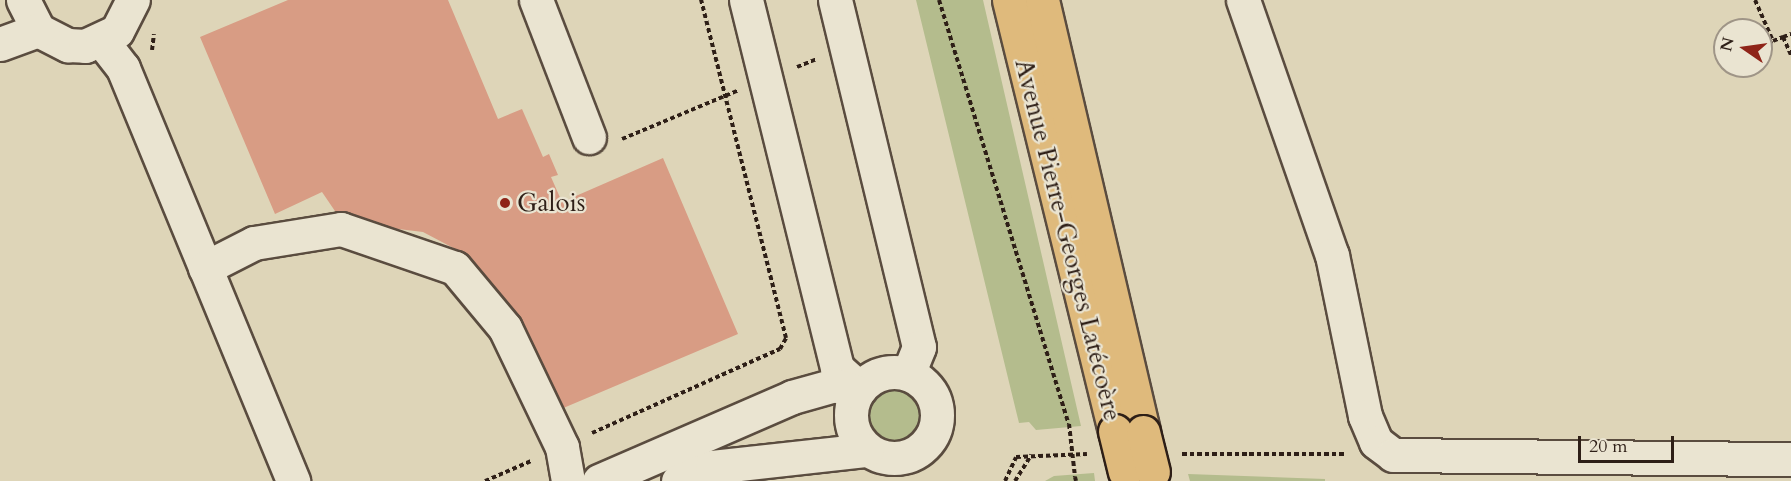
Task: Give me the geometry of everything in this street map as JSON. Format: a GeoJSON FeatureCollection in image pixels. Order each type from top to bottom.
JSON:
{"type":"FeatureCollection","features":[{"type":"Feature","properties":{"kind":"main road","name":"Avenue Pierre-Georges Latécoère"},"geometry":{"type":"LineString","coordinates":[[1009,0],[1139,462]]}},
{"type":"Feature","properties":{"kind":"main road","name":"Avenue Pierre-Georges Latécoère"},"geometry":{"type":"LineString","coordinates":[[1042,0],[1139,462]]}},
{"type":"Feature","properties":{"kind":"street"},"geometry":{"type":"LineString","coordinates":[[23,0],[38,30],[68,45],[102,41],[128,17],[133,0]]}},
{"type":"Feature","properties":{"kind":"street"},"geometry":{"type":"LineString","coordinates":[[536,0],[588,137]]}},
{"type":"Feature","properties":{"kind":"street"},"geometry":{"type":"LineString","coordinates":[[746,0],[837,368],[858,390]]}},
{"type":"Feature","properties":{"kind":"street"},"geometry":{"type":"LineString","coordinates":[[835,0],[919,347],[908,374]]}},
{"type":"Feature","properties":{"kind":"street"},"geometry":{"type":"LineString","coordinates":[[1243,0],[1332,255],[1365,416],[1376,442],[1393,455],[1791,459]]}},
{"type":"Feature","properties":{"kind":"street"},"geometry":{"type":"LineString","coordinates":[[0,44],[38,30]]}},
{"type":"Feature","properties":{"kind":"street"},"geometry":{"type":"LineString","coordinates":[[102,41],[123,68],[293,481]]}},
{"type":"Feature","properties":{"kind":"street"},"geometry":{"type":"LineString","coordinates":[[205,268],[254,243],[341,229],[455,268],[505,328],[562,447],[568,481]]}},
{"type":"Feature","properties":{"kind":"street"},"geometry":{"type":"LineString","coordinates":[[599,481],[792,397],[835,385],[858,390],[881,374],[908,374],[935,399],[932,437],[910,456],[896,459],[867,450],[712,467],[678,481]]}},
{"type":"Feature","properties":{"kind":"street"},"geometry":{"type":"LineString","coordinates":[[858,390],[853,429],[867,450]]}},
{"type":"Feature","properties":{"kind":"path"},"geometry":{"type":"LineString","coordinates":[[485,481],[783,344],[702,0]]}},
{"type":"Feature","properties":{"kind":"path"},"geometry":{"type":"LineString","coordinates":[[939,0],[968,109],[1069,424],[1075,479]]}},
{"type":"Feature","properties":{"kind":"path"},"geometry":{"type":"LineString","coordinates":[[1755,0],[1763,18]]}},
{"type":"Feature","properties":{"kind":"path"},"geometry":{"type":"LineString","coordinates":[[1773,41],[1791,34]]}},
{"type":"Feature","properties":{"kind":"path"},"geometry":{"type":"LineString","coordinates":[[1783,37],[1791,55]]}},
{"type":"Feature","properties":{"kind":"path"},"geometry":{"type":"LineString","coordinates":[[588,137],[594,151],[846,47]]}},
{"type":"Feature","properties":{"kind":"path"},"geometry":{"type":"LineString","coordinates":[[1015,481],[1031,454]]}},
{"type":"Feature","properties":{"kind":"path"},"geometry":{"type":"LineString","coordinates":[[1005,481],[1016,457],[1031,454],[1139,462],[1393,455]]}},
{"type":"Feature","properties":{"kind":"green space"},"geometry":{"type":"Polygon","coordinates":[[[916,0],[983,0],[1081,426],[1036,430],[1029,422],[1019,423],[916,0]]]}},
{"type":"Feature","properties":{"kind":"green space"},"geometry":{"type":"Polygon","coordinates":[[[894,386],[905,388],[914,394],[920,403],[922,414],[920,425],[914,434],[905,440],[894,442],[883,440],[874,434],[868,425],[866,414],[868,403],[874,394],[883,388],[894,386]]]}},
{"type":"Feature","properties":{"kind":"green space"},"geometry":{"type":"Polygon","coordinates":[[[1094,473],[1095,481],[1045,481],[1054,476],[1094,473]]]}},
{"type":"Feature","properties":{"kind":"green space"},"geometry":{"type":"Polygon","coordinates":[[[1188,474],[1325,479],[1325,481],[1190,481],[1188,474]]]}},
{"type":"Feature","properties":{"kind":"building","name":"Galois"},"geometry":{"type":"Polygon","coordinates":[[[288,0],[448,0],[498,119],[522,109],[543,157],[549,154],[558,175],[551,177],[562,202],[663,158],[738,334],[561,409],[540,361],[534,364],[493,286],[461,252],[423,232],[357,224],[337,214],[322,192],[275,214],[200,37],[288,0]]]}},
{"type":"Feature","properties":{"kind":"place","name":"Galois"},"geometry":{"type":"Point","coordinates":[505,203]}}]}
